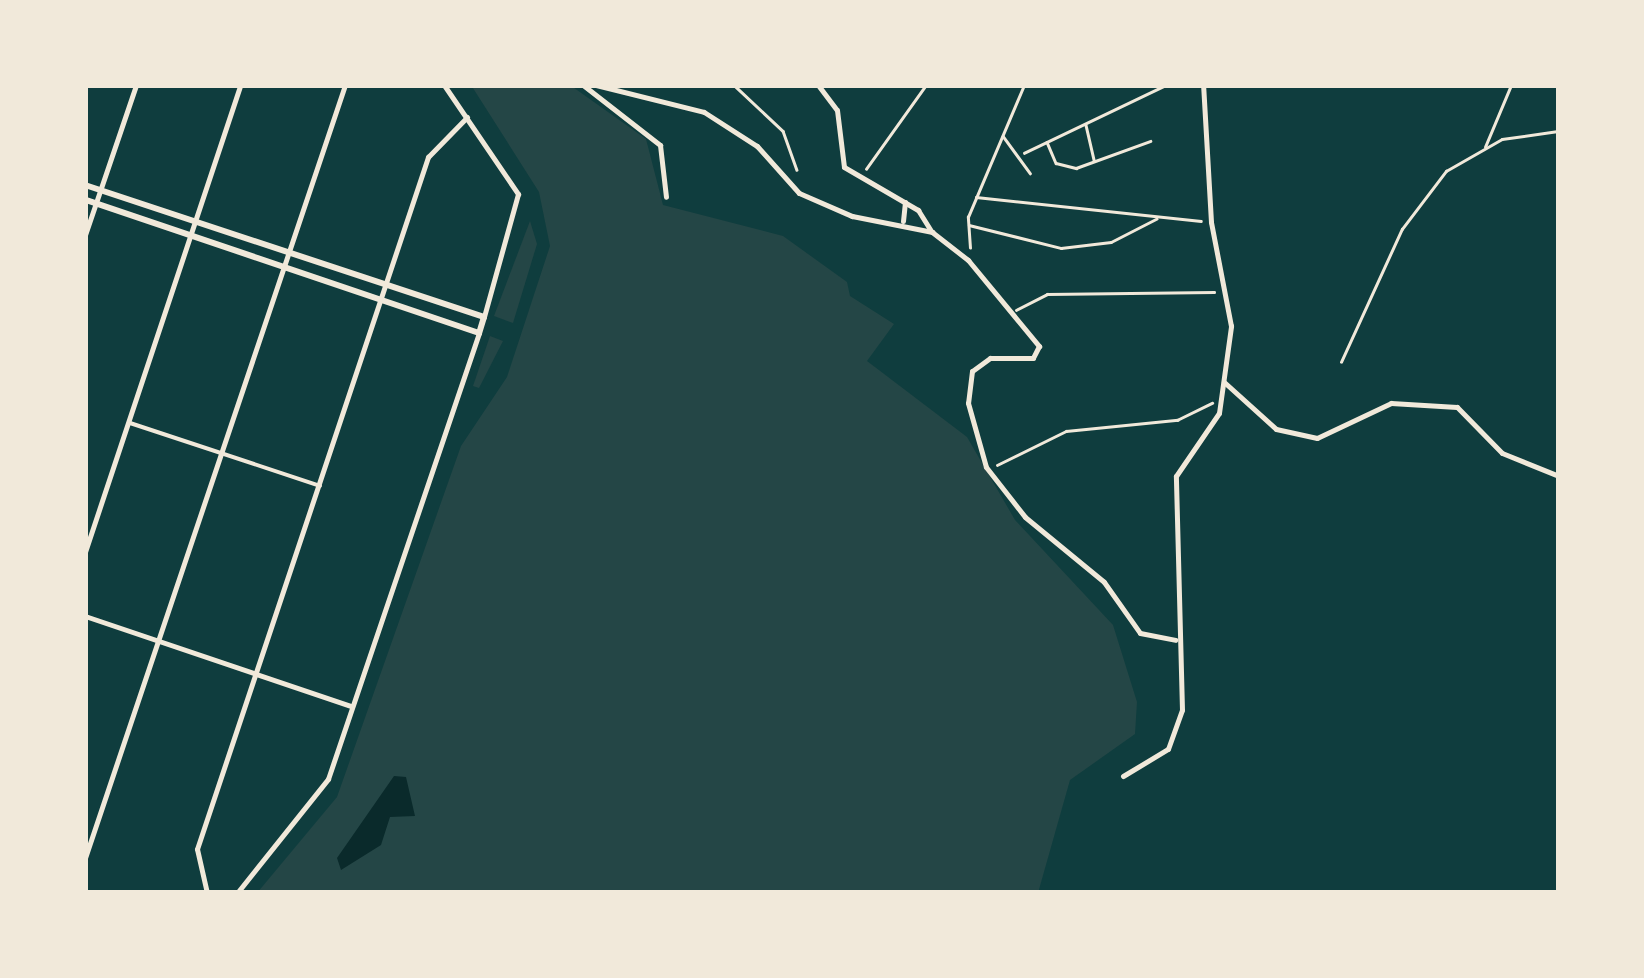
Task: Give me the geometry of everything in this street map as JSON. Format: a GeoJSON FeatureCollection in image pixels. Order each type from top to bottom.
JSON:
{"type":"FeatureCollection","features":[{"type":"Feature","properties":{"kind":"street"},"geometry":{"type":"LineString","coordinates":[[85,235],[136,85]]}},
{"type":"Feature","properties":{"kind":"street"},"geometry":{"type":"LineString","coordinates":[[85,552],[240,85]]}},
{"type":"Feature","properties":{"kind":"street"},"geometry":{"type":"LineString","coordinates":[[85,858],[345,85]]}},
{"type":"Feature","properties":{"kind":"street"},"geometry":{"type":"LineString","coordinates":[[238,893],[313,806],[352,706],[512,239],[516,185],[444,85]]}},
{"type":"Feature","properties":{"kind":"street"},"geometry":{"type":"LineString","coordinates":[[583,85],[660,145],[666,197]]}},
{"type":"Feature","properties":{"kind":"street"},"geometry":{"type":"LineString","coordinates":[[596,85],[682,102],[757,146],[799,193],[889,227],[903,221],[932,232]]}},
{"type":"Feature","properties":{"kind":"street"},"geometry":{"type":"LineString","coordinates":[[818,85],[837,110],[840,157],[857,177],[905,202],[932,232],[968,260],[1016,310],[1037,356],[990,358],[967,387],[986,466],[1025,517],[1104,582],[1140,633],[1175,640]]}},
{"type":"Feature","properties":{"kind":"street"},"geometry":{"type":"LineString","coordinates":[[1123,776],[1150,765],[1178,728],[1175,640],[1185,561],[1176,476],[1221,405],[1224,382],[1226,290],[1211,222],[1203,85]]}},
{"type":"Feature","properties":{"kind":"street"},"geometry":{"type":"LineString","coordinates":[[207,893],[197,849],[428,157],[467,118]]}},
{"type":"Feature","properties":{"kind":"street"},"geometry":{"type":"LineString","coordinates":[[85,184],[484,317]]}},
{"type":"Feature","properties":{"kind":"street"},"geometry":{"type":"LineString","coordinates":[[85,200],[479,333]]}},
{"type":"Feature","properties":{"kind":"street"},"geometry":{"type":"LineString","coordinates":[[903,221],[905,202]]}},
{"type":"Feature","properties":{"kind":"street"},"geometry":{"type":"LineString","coordinates":[[1224,382],[1276,429],[1317,438],[1391,403],[1457,407],[1502,453],[1559,476]]}},
{"type":"Feature","properties":{"kind":"street"},"geometry":{"type":"LineString","coordinates":[[130,423],[320,486]]}},
{"type":"Feature","properties":{"kind":"street"},"geometry":{"type":"LineString","coordinates":[[85,616],[352,706]]}},
{"type":"Feature","properties":{"kind":"lane"},"geometry":{"type":"LineString","coordinates":[[1341,362],[1426,194],[1485,146],[1512,85]]}},
{"type":"Feature","properties":{"kind":"lane"},"geometry":{"type":"LineString","coordinates":[[1485,146],[1559,131]]}},
{"type":"Feature","properties":{"kind":"path"},"geometry":{"type":"LineString","coordinates":[[734,85],[783,131],[797,170]]}},
{"type":"Feature","properties":{"kind":"path"},"geometry":{"type":"LineString","coordinates":[[744,93],[750,85]]}},
{"type":"Feature","properties":{"kind":"path"},"geometry":{"type":"LineString","coordinates":[[857,177],[926,85]]}},
{"type":"Feature","properties":{"kind":"path"},"geometry":{"type":"LineString","coordinates":[[968,260],[968,225],[976,197],[1024,85]]}},
{"type":"Feature","properties":{"kind":"path"},"geometry":{"type":"LineString","coordinates":[[1024,153],[1166,85]]}},
{"type":"Feature","properties":{"kind":"path"},"geometry":{"type":"LineString","coordinates":[[1086,123],[1095,162]]}},
{"type":"Feature","properties":{"kind":"path"},"geometry":{"type":"LineString","coordinates":[[1002,136],[1024,153],[1030,173]]}},
{"type":"Feature","properties":{"kind":"path"},"geometry":{"type":"LineString","coordinates":[[1047,140],[1056,163],[1095,162],[1150,141]]}},
{"type":"Feature","properties":{"kind":"path"},"geometry":{"type":"LineString","coordinates":[[976,197],[1156,220],[1211,222]]}},
{"type":"Feature","properties":{"kind":"path"},"geometry":{"type":"LineString","coordinates":[[968,225],[1062,248],[1111,242],[1156,220]]}},
{"type":"Feature","properties":{"kind":"path"},"geometry":{"type":"LineString","coordinates":[[1016,310],[1047,294],[1226,290]]}},
{"type":"Feature","properties":{"kind":"path"},"geometry":{"type":"LineString","coordinates":[[986,466],[1027,456],[1066,431],[1178,420],[1201,412],[1202,401],[1221,405]]}},
{"type":"Feature","properties":{"kind":"shaded area"},"geometry":{"type":"Polygon","coordinates":[[[471,85],[570,85],[646,139],[663,205],[783,236],[847,282],[850,296],[894,324],[867,361],[967,437],[1015,520],[1113,625],[1137,702],[1135,734],[1070,780],[1038,893],[257,893],[337,797],[461,446],[507,377],[550,246],[539,192],[471,85]]]}},
{"type":"Feature","properties":{"kind":"shaded area"},"geometry":{"type":"Polygon","coordinates":[[[530,221],[537,244],[513,323],[494,316],[530,221]]]}},
{"type":"Feature","properties":{"kind":"shaded area"},"geometry":{"type":"Polygon","coordinates":[[[490,336],[503,341],[479,388],[473,386],[490,336]]]}},
{"type":"Feature","properties":{"kind":"shaded area"},"geometry":{"type":"Polygon","coordinates":[[[394,776],[406,777],[415,816],[390,817],[381,845],[341,870],[337,858],[394,776]]]}}]}
